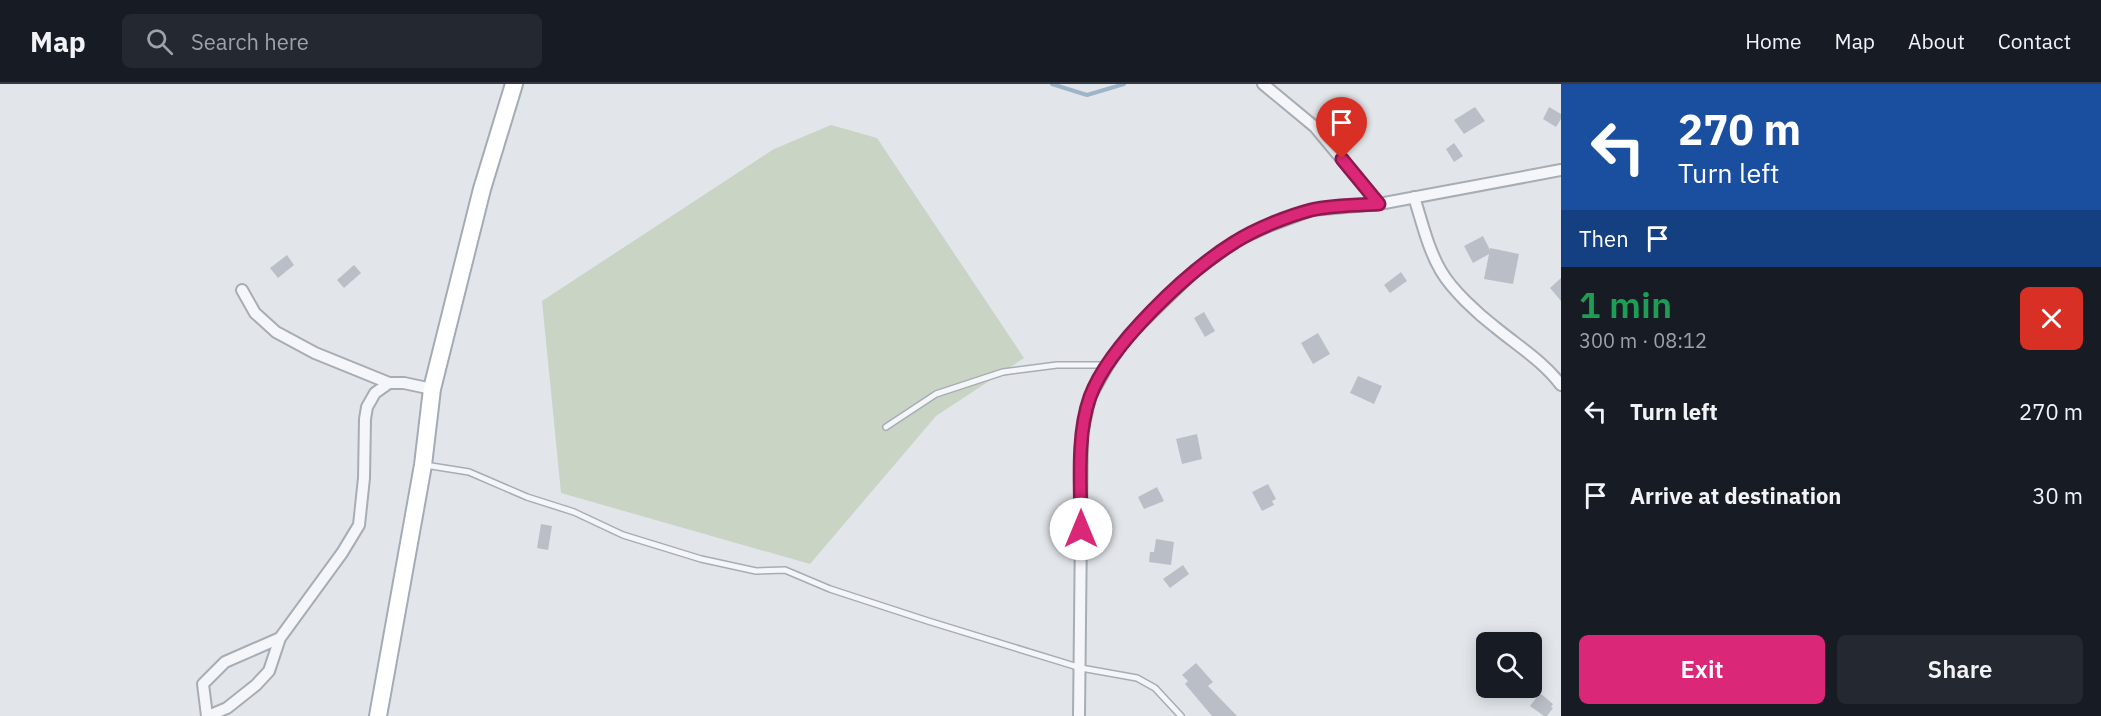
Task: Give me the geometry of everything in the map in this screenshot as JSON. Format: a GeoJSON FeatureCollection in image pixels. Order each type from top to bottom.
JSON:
{"type":"FeatureCollection","features":[{"type":"Feature","properties":{"kind":"main road"},"geometry":{"type":"LineString","coordinates":[[378,716],[423,465],[432,389],[482,189],[514,84]]}},
{"type":"Feature","properties":{"kind":"street"},"geometry":{"type":"LineString","coordinates":[[1263,84],[1315,127],[1379,204]]}},
{"type":"Feature","properties":{"kind":"street"},"geometry":{"type":"LineString","coordinates":[[1079,716],[1082,433],[1090,397],[1128,336],[1194,272],[1236,242],[1269,226],[1312,210],[1379,204],[1561,170]]}},
{"type":"Feature","properties":{"kind":"street"},"geometry":{"type":"LineString","coordinates":[[1414,197],[1441,272],[1493,326],[1543,364],[1561,384]]}},
{"type":"Feature","properties":{"kind":"street"},"geometry":{"type":"LineString","coordinates":[[242,290],[255,313],[276,332],[315,354],[389,383],[404,383],[432,389]]}},
{"type":"Feature","properties":{"kind":"street"},"geometry":{"type":"LineString","coordinates":[[280,638],[225,662],[203,684],[207,716],[227,708],[256,685],[269,671],[280,638],[342,553],[359,525],[364,478],[367,407],[375,393],[389,383]]}},
{"type":"Feature","properties":{"kind":"lane"},"geometry":{"type":"LineString","coordinates":[[886,427],[936,394],[1003,372],[1057,365],[1108,365]]}},
{"type":"Feature","properties":{"kind":"lane"},"geometry":{"type":"LineString","coordinates":[[423,465],[469,472],[527,497],[574,512],[623,535],[689,556],[756,571],[785,570],[830,589],[1081,668],[1137,678],[1155,688],[1181,716]]}},
{"type":"Feature","properties":{"kind":"green space"},"geometry":{"type":"Polygon","coordinates":[[[831,125],[877,138],[1024,358],[936,416],[810,564],[561,493],[542,301],[774,149],[831,125]]]}},
{"type":"Feature","properties":{"kind":"building"},"geometry":{"type":"Polygon","coordinates":[[[1475,107],[1485,121],[1464,134],[1454,120],[1475,107]]]}},
{"type":"Feature","properties":{"kind":"building"},"geometry":{"type":"Polygon","coordinates":[[[1549,107],[1561,114],[1556,127],[1543,119],[1549,107]]]}},
{"type":"Feature","properties":{"kind":"building"},"geometry":{"type":"Polygon","coordinates":[[[1454,143],[1463,156],[1454,162],[1446,149],[1454,143]]]}},
{"type":"Feature","properties":{"kind":"building"},"geometry":{"type":"Polygon","coordinates":[[[1483,236],[1490,250],[1490,248],[1519,254],[1513,284],[1484,279],[1489,254],[1473,263],[1464,246],[1483,236]]]}},
{"type":"Feature","properties":{"kind":"building"},"geometry":{"type":"Polygon","coordinates":[[[287,255],[294,265],[278,278],[270,268],[287,255]]]}},
{"type":"Feature","properties":{"kind":"building"},"geometry":{"type":"Polygon","coordinates":[[[354,265],[361,273],[344,288],[337,280],[354,265]]]}},
{"type":"Feature","properties":{"kind":"building"},"geometry":{"type":"Polygon","coordinates":[[[1401,272],[1407,281],[1390,293],[1384,285],[1401,272]]]}},
{"type":"Feature","properties":{"kind":"building"},"geometry":{"type":"Polygon","coordinates":[[[1561,278],[1561,301],[1550,288],[1561,278]]]}},
{"type":"Feature","properties":{"kind":"building"},"geometry":{"type":"Polygon","coordinates":[[[1204,312],[1215,331],[1205,337],[1194,318],[1204,312]]]}},
{"type":"Feature","properties":{"kind":"building"},"geometry":{"type":"Polygon","coordinates":[[[1318,333],[1330,354],[1313,364],[1301,343],[1318,333]]]}},
{"type":"Feature","properties":{"kind":"building"},"geometry":{"type":"Polygon","coordinates":[[[1358,376],[1382,386],[1374,404],[1350,393],[1358,376]]]}},
{"type":"Feature","properties":{"kind":"building"},"geometry":{"type":"Polygon","coordinates":[[[1197,434],[1202,459],[1182,464],[1176,439],[1197,434]]]}},
{"type":"Feature","properties":{"kind":"building"},"geometry":{"type":"Polygon","coordinates":[[[1268,484],[1276,499],[1272,501],[1274,505],[1262,511],[1252,492],[1268,484]]]}},
{"type":"Feature","properties":{"kind":"building"},"geometry":{"type":"Polygon","coordinates":[[[1157,487],[1164,501],[1144,509],[1138,497],[1157,487]]]}},
{"type":"Feature","properties":{"kind":"building"},"geometry":{"type":"Polygon","coordinates":[[[541,524],[552,526],[548,550],[537,548],[541,524]]]}},
{"type":"Feature","properties":{"kind":"building"},"geometry":{"type":"Polygon","coordinates":[[[1156,539],[1174,542],[1171,565],[1149,562],[1150,552],[1154,552],[1156,539]]]}},
{"type":"Feature","properties":{"kind":"building"},"geometry":{"type":"Polygon","coordinates":[[[1183,565],[1189,574],[1170,588],[1163,579],[1183,565]]]}},
{"type":"Feature","properties":{"kind":"building"},"geometry":{"type":"Polygon","coordinates":[[[1196,663],[1213,682],[1208,686],[1237,716],[1212,716],[1185,684],[1188,681],[1182,675],[1196,663]]]}},
{"type":"Feature","properties":{"kind":"building"},"geometry":{"type":"Polygon","coordinates":[[[1542,695],[1553,704],[1551,707],[1553,708],[1547,716],[1544,716],[1530,706],[1536,698],[1542,698],[1542,695]]]}},
{"type":"Feature","properties":{"kind":"waterway"},"geometry":{"type":"LineString","coordinates":[[1052,84],[1087,95],[1124,84]]}},
{"type":"Feature","properties":{"kind":"route"},"geometry":{"type":"LineString","coordinates":[[1081,529],[1082,433],[1090,397],[1128,336],[1194,272],[1236,242],[1269,226],[1312,210],[1379,204],[1342,159]]}}]}
